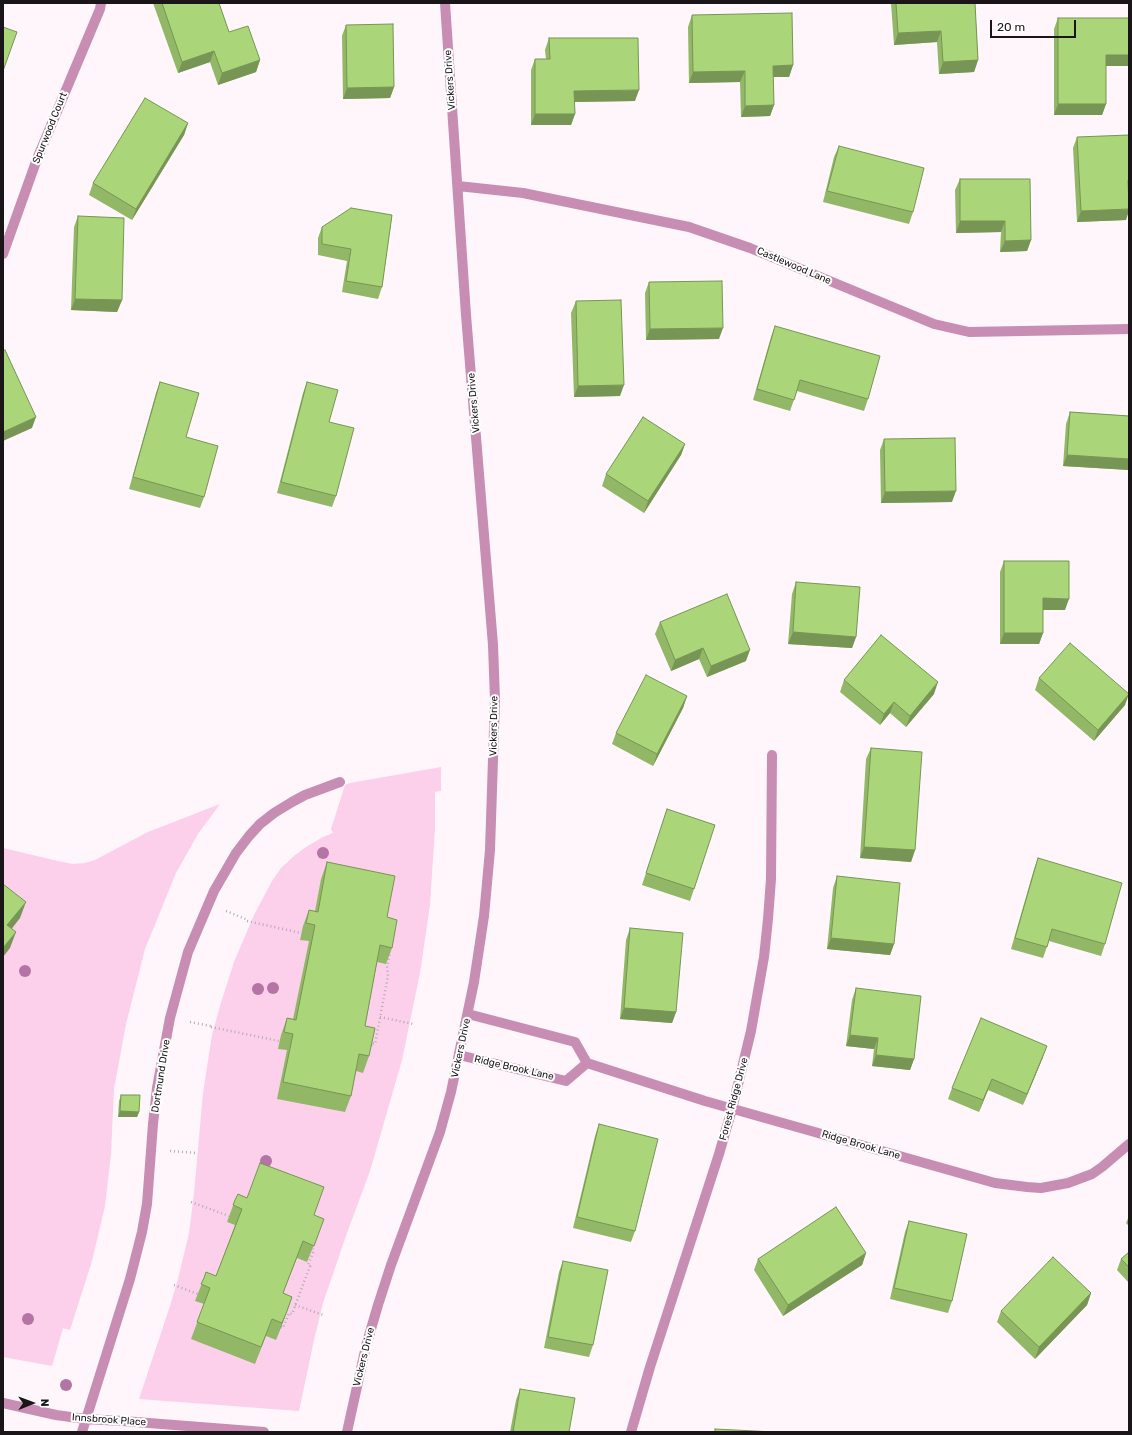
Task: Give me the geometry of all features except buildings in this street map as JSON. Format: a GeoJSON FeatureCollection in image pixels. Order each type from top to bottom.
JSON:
{"type":"FeatureCollection","features":[{"type":"Feature","properties":{"kind":"street","name":"Spurwood Court"},"geometry":{"type":"LineString","coordinates":[[3,254],[37,159],[100,9],[101,3]]}},
{"type":"Feature","properties":{"kind":"street","name":"Vickers Drive"},"geometry":{"type":"LineString","coordinates":[[347,1432],[366,1346],[374,1319],[391,1265],[440,1132],[468,1014],[480,946],[488,864],[494,752],[495,699],[493,645],[466,315],[445,3]]}},
{"type":"Feature","properties":{"kind":"street","name":"Castlewood Lane"},"geometry":{"type":"LineString","coordinates":[[458,186],[522,194],[689,227],[735,242],[934,324],[969,332],[1129,329]]}},
{"type":"Feature","properties":{"kind":"street","name":"Forest Ridge Drive"},"geometry":{"type":"LineString","coordinates":[[631,1432],[650,1367],[719,1154],[732,1109],[751,1031],[764,957],[768,919],[771,856],[772,755]]}},
{"type":"Feature","properties":{"kind":"street","name":"Dortmund Drive"},"geometry":{"type":"LineString","coordinates":[[82,1432],[130,1279],[142,1232],[147,1204],[157,1088],[170,1018],[188,952],[214,891],[236,853],[260,824],[274,813],[305,795],[340,782]]}},
{"type":"Feature","properties":{"kind":"street"},"geometry":{"type":"LineString","coordinates":[[468,1014],[575,1042],[587,1063]]}},
{"type":"Feature","properties":{"kind":"street","name":"Ridge Brook Lane"},"geometry":{"type":"LineString","coordinates":[[459,1055],[566,1080],[587,1063],[732,1109],[995,1183],[1041,1188],[1068,1183],[1102,1168],[1129,1144]]}},
{"type":"Feature","properties":{"kind":"street","name":"Innsbrook Place"},"geometry":{"type":"LineString","coordinates":[[3,1403],[56,1415],[85,1419],[123,1420],[264,1432]]}},
{"type":"Feature","properties":{"kind":"path"},"geometry":{"type":"LineString","coordinates":[[247,921],[301,933]]}},
{"type":"Feature","properties":{"kind":"path"},"geometry":{"type":"LineString","coordinates":[[370,1049],[372,1043],[375,1044],[388,976],[387,966],[389,951]]}},
{"type":"Feature","properties":{"kind":"path"},"geometry":{"type":"LineString","coordinates":[[380,1017],[413,1024]]}},
{"type":"Feature","properties":{"kind":"path"},"geometry":{"type":"LineString","coordinates":[[211,1027],[279,1042]]}},
{"type":"Feature","properties":{"kind":"path"},"geometry":{"type":"LineString","coordinates":[[152,1149],[196,1153]]}},
{"type":"Feature","properties":{"kind":"path"},"geometry":{"type":"LineString","coordinates":[[191,1202],[229,1216]]}},
{"type":"Feature","properties":{"kind":"path"},"geometry":{"type":"LineString","coordinates":[[281,1327],[283,1328],[289,1313],[292,1314],[310,1266],[308,1265],[314,1250],[312,1249]]}},
{"type":"Feature","properties":{"kind":"path"},"geometry":{"type":"LineString","coordinates":[[174,1285],[198,1294]]}},
{"type":"Feature","properties":{"kind":"path"},"geometry":{"type":"LineString","coordinates":[[295,1305],[323,1315]]}},
{"type":"Feature","properties":{"kind":"shaded area"},"geometry":{"type":"Polygon","coordinates":[[[441,767],[441,791],[435,792],[435,828],[430,905],[420,973],[402,1060],[370,1171],[323,1303],[299,1411],[139,1399],[170,1306],[189,1233],[203,1093],[212,1035],[234,962],[254,915],[272,881],[281,868],[306,847],[333,833],[331,829],[345,785],[441,767]]]}},
{"type":"Feature","properties":{"kind":"shaded area"},"geometry":{"type":"Polygon","coordinates":[[[220,804],[198,834],[176,873],[145,949],[126,1024],[114,1089],[111,1154],[105,1206],[92,1261],[70,1330],[63,1328],[52,1366],[3,1357],[3,848],[73,864],[85,863],[95,860],[148,832],[220,804]]]}}]}
